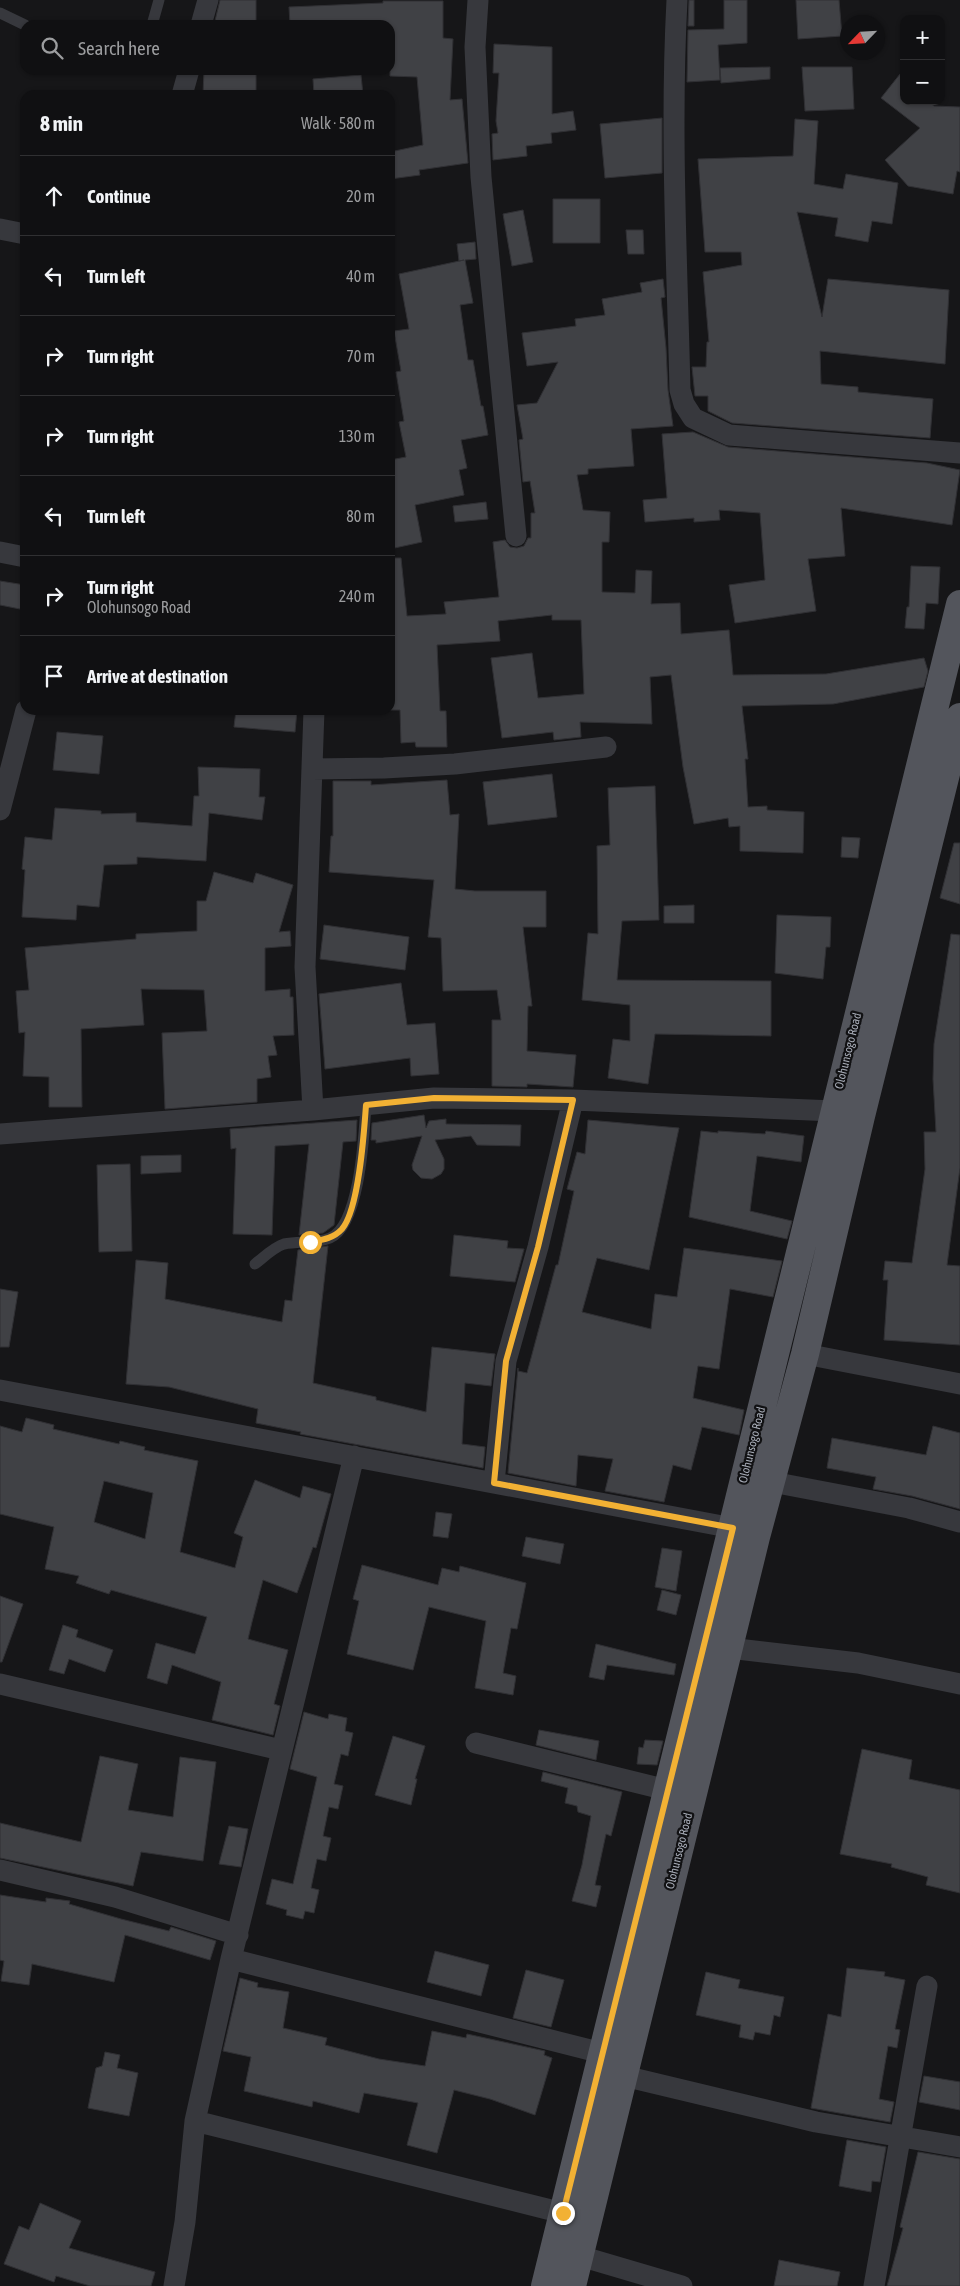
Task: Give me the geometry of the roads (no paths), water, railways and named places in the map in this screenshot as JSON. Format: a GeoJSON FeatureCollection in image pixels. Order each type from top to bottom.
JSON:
{"type":"FeatureCollection","features":[{"type":"Feature","properties":{"kind":"main road","name":"Olohunsogo Road"},"geometry":{"type":"LineString","coordinates":[[545,2286],[960,604]]}},
{"type":"Feature","properties":{"kind":"main road","name":"Olohunsogo Road"},"geometry":{"type":"LineString","coordinates":[[572,2286],[756,1536],[805,1354],[861,1116],[960,716]]}},
{"type":"Feature","properties":{"kind":"main road"},"geometry":{"type":"LineString","coordinates":[[914,789],[940,798]]}},
{"type":"Feature","properties":{"kind":"street"},"geometry":{"type":"LineString","coordinates":[[202,20],[208,0]]}},
{"type":"Feature","properties":{"kind":"street"},"geometry":{"type":"LineString","coordinates":[[478,0],[475,47],[481,177],[516,536]]}},
{"type":"Feature","properties":{"kind":"street"},"geometry":{"type":"LineString","coordinates":[[677,0],[674,49],[674,152],[680,390],[684,404],[693,418],[729,435],[960,452]]}},
{"type":"Feature","properties":{"kind":"street"},"geometry":{"type":"LineString","coordinates":[[183,90],[188,75]]}},
{"type":"Feature","properties":{"kind":"street"},"geometry":{"type":"LineString","coordinates":[[0,229],[20,233]]}},
{"type":"Feature","properties":{"kind":"street"},"geometry":{"type":"LineString","coordinates":[[0,552],[20,557]]}},
{"type":"Feature","properties":{"kind":"street"},"geometry":{"type":"LineString","coordinates":[[0,810],[25,715]]}},
{"type":"Feature","properties":{"kind":"street"},"geometry":{"type":"LineString","coordinates":[[313,1110],[305,967],[314,715]]}},
{"type":"Feature","properties":{"kind":"street"},"geometry":{"type":"LineString","coordinates":[[312,769],[384,768],[455,764],[606,746]]}},
{"type":"Feature","properties":{"kind":"street"},"geometry":{"type":"LineString","coordinates":[[0,1134],[313,1110],[434,1098],[573,1100],[834,1111]]}},
{"type":"Feature","properties":{"kind":"street"},"geometry":{"type":"LineString","coordinates":[[494,1483],[506,1361],[538,1247],[573,1100]]}},
{"type":"Feature","properties":{"kind":"street"},"geometry":{"type":"LineString","coordinates":[[805,1354],[960,1384]]}},
{"type":"Feature","properties":{"kind":"street"},"geometry":{"type":"LineString","coordinates":[[0,1390],[733,1528]]}},
{"type":"Feature","properties":{"kind":"street"},"geometry":{"type":"LineString","coordinates":[[174,2286],[185,2222],[195,2121],[231,1959],[354,1456]]}},
{"type":"Feature","properties":{"kind":"street"},"geometry":{"type":"LineString","coordinates":[[772,1482],[909,1508],[960,1522]]}},
{"type":"Feature","properties":{"kind":"street"},"geometry":{"type":"LineString","coordinates":[[729,1648],[858,1663],[960,1684]]}},
{"type":"Feature","properties":{"kind":"street"},"geometry":{"type":"LineString","coordinates":[[0,1684],[281,1750]]}},
{"type":"Feature","properties":{"kind":"street"},"geometry":{"type":"LineString","coordinates":[[476,1743],[667,1790]]}},
{"type":"Feature","properties":{"kind":"street"},"geometry":{"type":"LineString","coordinates":[[0,1870],[115,1897],[238,1935]]}},
{"type":"Feature","properties":{"kind":"street"},"geometry":{"type":"LineString","coordinates":[[231,1959],[602,2053]]}},
{"type":"Feature","properties":{"kind":"street"},"geometry":{"type":"LineString","coordinates":[[874,2286],[927,1986]]}},
{"type":"Feature","properties":{"kind":"street"},"geometry":{"type":"LineString","coordinates":[[624,2076],[816,2122],[900,2135],[960,2147]]}},
{"type":"Feature","properties":{"kind":"street"},"geometry":{"type":"LineString","coordinates":[[195,2121],[563,2213]]}},
{"type":"Feature","properties":{"kind":"street"},"geometry":{"type":"LineString","coordinates":[[580,2256],[682,2286]]}},
{"type":"Feature","properties":{"kind":"lane"},"geometry":{"type":"LineString","coordinates":[[153,20],[159,0]]}},
{"type":"Feature","properties":{"kind":"lane"},"geometry":{"type":"LineString","coordinates":[[0,13],[20,23]]}},
{"type":"Feature","properties":{"kind":"lane"},"geometry":{"type":"LineString","coordinates":[[255,1264],[285,1244],[330,1238],[341,1230],[350,1217],[360,1163],[366,1105]]}}]}
